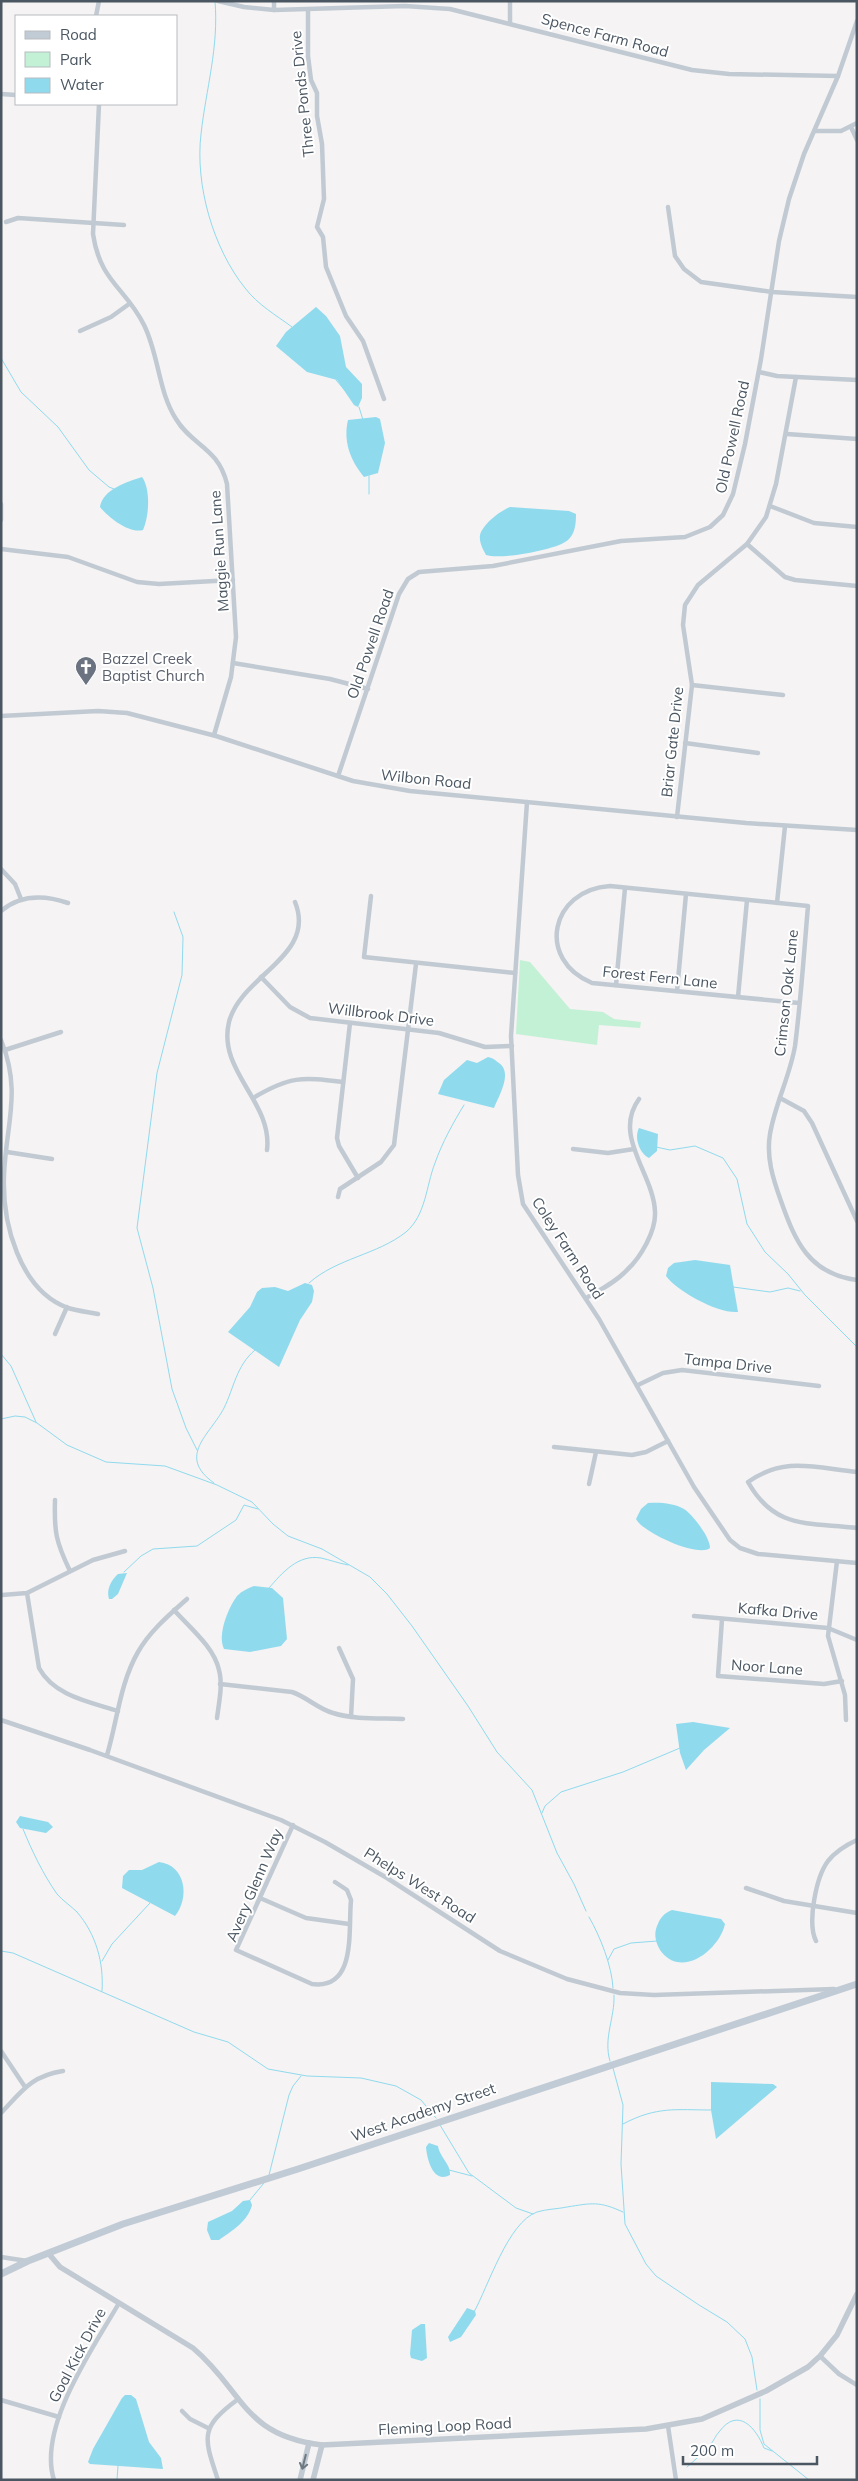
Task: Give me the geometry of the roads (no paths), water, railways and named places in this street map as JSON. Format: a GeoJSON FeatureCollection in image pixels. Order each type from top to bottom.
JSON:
{"type":"FeatureCollection","features":[{"type":"Feature","properties":{"kind":"main road","name":"West Academy Street"},"geometry":{"type":"LineString","coordinates":[[1,2274],[28,2261],[123,2224],[298,2169],[857,1984]]}},
{"type":"Feature","properties":{"kind":"street","name":"Spence Farm Road"},"geometry":{"type":"LineString","coordinates":[[218,1],[274,10],[308,10],[406,4],[450,9],[692,70],[729,74],[838,76]]}},
{"type":"Feature","properties":{"kind":"street"},"geometry":{"type":"LineString","coordinates":[[274,1],[274,10]]}},
{"type":"Feature","properties":{"kind":"street"},"geometry":{"type":"LineString","coordinates":[[510,1],[510,23]]}},
{"type":"Feature","properties":{"kind":"street"},"geometry":{"type":"LineString","coordinates":[[96,15],[98,2]]}},
{"type":"Feature","properties":{"kind":"street","name":"Three Ponds Drive"},"geometry":{"type":"LineString","coordinates":[[308,10],[310,72],[311,80],[317,93],[317,116],[322,144],[324,199],[317,227],[323,237],[326,266],[346,316],[363,341],[384,399]]}},
{"type":"Feature","properties":{"kind":"street","name":"Old Powell Road"},"geometry":{"type":"LineString","coordinates":[[338,776],[399,594],[404,583],[415,574],[425,571],[493,566],[622,541],[684,537],[710,527],[723,515],[733,494],[759,372],[787,205],[796,174],[838,76],[857,21]]}},
{"type":"Feature","properties":{"kind":"street"},"geometry":{"type":"LineString","coordinates":[[1,94],[15,95]]}},
{"type":"Feature","properties":{"kind":"street","name":"Maggie Run Lane"},"geometry":{"type":"LineString","coordinates":[[100,105],[93,223],[95,245],[100,263],[139,316],[149,336],[167,402],[175,418],[182,428],[212,454],[225,478],[236,637],[233,663],[214,735]]}},
{"type":"Feature","properties":{"kind":"street"},"geometry":{"type":"LineString","coordinates":[[815,131],[833,132],[851,127],[857,123]]}},
{"type":"Feature","properties":{"kind":"street"},"geometry":{"type":"LineString","coordinates":[[851,127],[857,140]]}},
{"type":"Feature","properties":{"kind":"street"},"geometry":{"type":"LineString","coordinates":[[668,206],[675,256],[692,276],[709,284],[772,292],[857,297]]}},
{"type":"Feature","properties":{"kind":"street"},"geometry":{"type":"LineString","coordinates":[[6,222],[18,218],[124,225]]}},
{"type":"Feature","properties":{"kind":"street"},"geometry":{"type":"LineString","coordinates":[[80,331],[111,317],[129,304]]}},
{"type":"Feature","properties":{"kind":"street"},"geometry":{"type":"LineString","coordinates":[[759,372],[796,377],[857,380]]}},
{"type":"Feature","properties":{"kind":"street","name":"Briar Gate Drive"},"geometry":{"type":"LineString","coordinates":[[677,817],[692,684],[683,625],[685,605],[698,585],[747,544],[756,534],[770,506],[787,434],[796,377]]}},
{"type":"Feature","properties":{"kind":"street"},"geometry":{"type":"LineString","coordinates":[[787,434],[857,439]]}},
{"type":"Feature","properties":{"kind":"street"},"geometry":{"type":"LineString","coordinates":[[1,504],[1,520]]}},
{"type":"Feature","properties":{"kind":"street"},"geometry":{"type":"LineString","coordinates":[[770,506],[814,523],[857,527]]}},
{"type":"Feature","properties":{"kind":"street"},"geometry":{"type":"LineString","coordinates":[[747,544],[785,577],[795,580],[857,586]]}},
{"type":"Feature","properties":{"kind":"street"},"geometry":{"type":"LineString","coordinates":[[1,549],[68,557],[137,582],[159,584],[233,580]]}},
{"type":"Feature","properties":{"kind":"street"},"geometry":{"type":"LineString","coordinates":[[233,663],[330,679],[368,689]]}},
{"type":"Feature","properties":{"kind":"street"},"geometry":{"type":"LineString","coordinates":[[692,684],[783,695]]}},
{"type":"Feature","properties":{"kind":"street","name":"Wilbon Road"},"geometry":{"type":"LineString","coordinates":[[1,716],[117,712],[140,715],[214,735],[338,776],[388,788],[677,817],[857,830]]}},
{"type":"Feature","properties":{"kind":"street"},"geometry":{"type":"LineString","coordinates":[[686,743],[758,753]]}},
{"type":"Feature","properties":{"kind":"street","name":"Coley Farm Road"},"geometry":{"type":"LineString","coordinates":[[527,802],[512,1046],[518,1175],[521,1198],[532,1218],[586,1298],[638,1385],[706,1506],[727,1537],[737,1546],[758,1554],[857,1563]]}},
{"type":"Feature","properties":{"kind":"street"},"geometry":{"type":"LineString","coordinates":[[777,903],[785,826]]}},
{"type":"Feature","properties":{"kind":"street"},"geometry":{"type":"LineString","coordinates":[[1,869],[15,884],[21,898]]}},
{"type":"Feature","properties":{"kind":"street","name":"Forest Fern Lane"},"geometry":{"type":"LineString","coordinates":[[799,1003],[592,983],[573,972],[560,953],[556,933],[561,915],[576,896],[600,887],[808,906]]}},
{"type":"Feature","properties":{"kind":"street"},"geometry":{"type":"LineString","coordinates":[[616,986],[625,888]]}},
{"type":"Feature","properties":{"kind":"street"},"geometry":{"type":"LineString","coordinates":[[677,991],[686,894]]}},
{"type":"Feature","properties":{"kind":"street"},"geometry":{"type":"LineString","coordinates":[[371,896],[364,957],[515,973]]}},
{"type":"Feature","properties":{"kind":"street"},"geometry":{"type":"LineString","coordinates":[[1,911],[21,898],[51,898],[68,903]]}},
{"type":"Feature","properties":{"kind":"street"},"geometry":{"type":"LineString","coordinates":[[738,997],[747,900]]}},
{"type":"Feature","properties":{"kind":"street"},"geometry":{"type":"LineString","coordinates":[[267,1150],[266,1124],[232,1061],[228,1031],[234,1008],[246,990],[290,949],[295,939],[298,911],[295,902]]}},
{"type":"Feature","properties":{"kind":"street","name":"Crimson Oak Lane"},"geometry":{"type":"LineString","coordinates":[[808,906],[792,1061],[771,1128],[769,1160],[774,1183],[794,1236],[806,1254],[819,1266],[836,1275],[857,1280]]}},
{"type":"Feature","properties":{"kind":"street"},"geometry":{"type":"LineString","coordinates":[[338,1197],[340,1189],[381,1162],[394,1145],[416,964]]}},
{"type":"Feature","properties":{"kind":"street","name":"Willbrook Drive"},"geometry":{"type":"LineString","coordinates":[[261,977],[290,1007],[310,1018],[446,1034],[485,1047],[512,1046]]}},
{"type":"Feature","properties":{"kind":"street"},"geometry":{"type":"LineString","coordinates":[[350,1023],[337,1138],[339,1146],[358,1178]]}},
{"type":"Feature","properties":{"kind":"street"},"geometry":{"type":"LineString","coordinates":[[5,1050],[61,1032]]}},
{"type":"Feature","properties":{"kind":"street"},"geometry":{"type":"LineString","coordinates":[[1,1040],[5,1050],[13,1090],[4,1175],[11,1235],[17,1256],[30,1277],[44,1291],[67,1307],[98,1314]]}},
{"type":"Feature","properties":{"kind":"street"},"geometry":{"type":"LineString","coordinates":[[253,1098],[274,1086],[294,1079],[312,1078],[343,1082]]}},
{"type":"Feature","properties":{"kind":"street"},"geometry":{"type":"LineString","coordinates":[[780,1098],[804,1111],[812,1123],[857,1221]]}},
{"type":"Feature","properties":{"kind":"street"},"geometry":{"type":"LineString","coordinates":[[586,1298],[628,1270],[644,1246],[653,1226],[654,1204],[634,1149],[630,1130],[630,1115],[639,1099]]}},
{"type":"Feature","properties":{"kind":"street"},"geometry":{"type":"LineString","coordinates":[[573,1149],[608,1153],[634,1149]]}},
{"type":"Feature","properties":{"kind":"street"},"geometry":{"type":"LineString","coordinates":[[7,1152],[52,1160]]}},
{"type":"Feature","properties":{"kind":"street"},"geometry":{"type":"LineString","coordinates":[[55,1334],[67,1307]]}},
{"type":"Feature","properties":{"kind":"street","name":"Tampa Drive"},"geometry":{"type":"LineString","coordinates":[[638,1385],[663,1373],[682,1370],[819,1386]]}},
{"type":"Feature","properties":{"kind":"street"},"geometry":{"type":"LineString","coordinates":[[554,1447],[637,1455],[668,1441]]}},
{"type":"Feature","properties":{"kind":"street"},"geometry":{"type":"LineString","coordinates":[[590,1484],[596,1452]]}},
{"type":"Feature","properties":{"kind":"street"},"geometry":{"type":"LineString","coordinates":[[857,1472],[786,1465],[770,1469],[748,1482],[762,1504],[780,1516],[793,1520],[857,1528]]}},
{"type":"Feature","properties":{"kind":"street"},"geometry":{"type":"LineString","coordinates":[[55,1500],[54,1528],[57,1544],[70,1571]]}},
{"type":"Feature","properties":{"kind":"street"},"geometry":{"type":"LineString","coordinates":[[2,1595],[27,1593],[94,1560],[125,1551]]}},
{"type":"Feature","properties":{"kind":"street"},"geometry":{"type":"LineString","coordinates":[[836,1561],[828,1628],[831,1651],[846,1695],[846,1720]]}},
{"type":"Feature","properties":{"kind":"street"},"geometry":{"type":"LineString","coordinates":[[27,1593],[39,1668],[45,1679],[73,1696],[118,1711]]}},
{"type":"Feature","properties":{"kind":"street"},"geometry":{"type":"LineString","coordinates":[[107,1756],[128,1674],[137,1653],[151,1633],[187,1599]]}},
{"type":"Feature","properties":{"kind":"street"},"geometry":{"type":"LineString","coordinates":[[174,1610],[212,1653],[219,1670],[220,1684],[217,1718]]}},
{"type":"Feature","properties":{"kind":"street","name":"Kafka Drive"},"geometry":{"type":"LineString","coordinates":[[694,1616],[828,1628],[857,1640]]}},
{"type":"Feature","properties":{"kind":"street","name":"Noor Lane"},"geometry":{"type":"LineString","coordinates":[[722,1619],[718,1676],[824,1684],[842,1680]]}},
{"type":"Feature","properties":{"kind":"street"},"geometry":{"type":"LineString","coordinates":[[339,1648],[353,1679],[351,1716]]}},
{"type":"Feature","properties":{"kind":"street"},"geometry":{"type":"LineString","coordinates":[[220,1684],[292,1692],[302,1695],[333,1713],[403,1719]]}},
{"type":"Feature","properties":{"kind":"street","name":"Phelps West Road"},"geometry":{"type":"LineString","coordinates":[[1,1720],[267,1813],[294,1825],[407,1890],[500,1951],[551,1974],[620,1993],[654,1995],[840,1989]]}},
{"type":"Feature","properties":{"kind":"street","name":"Avery Glenn Way"},"geometry":{"type":"LineString","coordinates":[[294,1825],[236,1950],[312,1984],[328,1984],[342,1974],[346,1964],[351,1900],[347,1890],[335,1882]]}},
{"type":"Feature","properties":{"kind":"street"},"geometry":{"type":"LineString","coordinates":[[816,1941],[811,1932],[814,1907],[818,1885],[827,1862],[841,1849],[857,1840]]}},
{"type":"Feature","properties":{"kind":"street"},"geometry":{"type":"LineString","coordinates":[[746,1888],[784,1901],[857,1913]]}},
{"type":"Feature","properties":{"kind":"street"},"geometry":{"type":"LineString","coordinates":[[260,1898],[311,1920],[349,1924]]}},
{"type":"Feature","properties":{"kind":"street"},"geometry":{"type":"LineString","coordinates":[[1,2051],[25,2087]]}},
{"type":"Feature","properties":{"kind":"street"},"geometry":{"type":"LineString","coordinates":[[1,2113],[25,2087],[40,2076],[63,2071]]}},
{"type":"Feature","properties":{"kind":"street","name":"Fleming Loop Road"},"geometry":{"type":"LineString","coordinates":[[49,2254],[60,2266],[193,2348],[210,2365],[249,2414],[268,2428],[309,2444],[322,2445],[668,2426],[702,2419],[732,2407],[794,2376],[820,2356],[836,2335],[857,2294]]}},
{"type":"Feature","properties":{"kind":"street"},"geometry":{"type":"LineString","coordinates":[[1,2257],[28,2261]]}},
{"type":"Feature","properties":{"kind":"street","name":"Goal Kick Drive"},"geometry":{"type":"LineString","coordinates":[[54,2480],[52,2446],[59,2417],[69,2392],[119,2302]]}},
{"type":"Feature","properties":{"kind":"street"},"geometry":{"type":"LineString","coordinates":[[820,2356],[839,2374],[857,2385]]}},
{"type":"Feature","properties":{"kind":"street"},"geometry":{"type":"LineString","coordinates":[[1,2400],[59,2417]]}},
{"type":"Feature","properties":{"kind":"street"},"geometry":{"type":"LineString","coordinates":[[218,2480],[208,2447],[208,2428],[222,2411],[237,2400]]}},
{"type":"Feature","properties":{"kind":"street"},"geometry":{"type":"LineString","coordinates":[[182,2411],[190,2419],[208,2428]]}},
{"type":"Feature","properties":{"kind":"street"},"geometry":{"type":"LineString","coordinates":[[668,2426],[676,2480]]}},
{"type":"Feature","properties":{"kind":"street"},"geometry":{"type":"LineString","coordinates":[[300,2480],[309,2444]]}},
{"type":"Feature","properties":{"kind":"street"},"geometry":{"type":"LineString","coordinates":[[313,2480],[322,2445]]}},
{"type":"Feature","properties":{"kind":"water"},"geometry":{"type":"Polygon","coordinates":[[[316,307],[326,316],[340,336],[346,367],[362,384],[362,398],[358,407],[354,405],[337,380],[307,372],[276,346],[286,332],[316,307]]]}},
{"type":"Feature","properties":{"kind":"water"},"geometry":{"type":"Polygon","coordinates":[[[376,417],[380,419],[385,443],[378,473],[364,477],[351,457],[347,443],[348,420],[376,417]]]}},
{"type":"Feature","properties":{"kind":"water"},"geometry":{"type":"Polygon","coordinates":[[[142,477],[147,489],[148,511],[143,530],[137,531],[119,524],[100,507],[106,495],[116,487],[142,477]]]}},
{"type":"Feature","properties":{"kind":"water"},"geometry":{"type":"Polygon","coordinates":[[[510,507],[569,511],[576,514],[574,532],[568,540],[553,547],[515,555],[486,555],[480,541],[482,531],[492,518],[510,507]]]}},
{"type":"Feature","properties":{"kind":"water"},"geometry":{"type":"Polygon","coordinates":[[[488,1057],[499,1063],[505,1072],[504,1084],[494,1108],[438,1094],[444,1080],[467,1060],[477,1063],[488,1057]]]}},
{"type":"Feature","properties":{"kind":"water"},"geometry":{"type":"Polygon","coordinates":[[[639,1128],[658,1134],[657,1151],[649,1158],[645,1156],[638,1144],[639,1128]]]}},
{"type":"Feature","properties":{"kind":"water"},"geometry":{"type":"Polygon","coordinates":[[[695,1260],[730,1265],[738,1312],[720,1309],[688,1295],[666,1276],[668,1268],[674,1263],[695,1260]]]}},
{"type":"Feature","properties":{"kind":"water"},"geometry":{"type":"Polygon","coordinates":[[[305,1283],[312,1285],[314,1291],[312,1302],[300,1320],[279,1367],[228,1332],[250,1307],[257,1292],[262,1288],[275,1287],[288,1291],[305,1283]]]}},
{"type":"Feature","properties":{"kind":"water"},"geometry":{"type":"Polygon","coordinates":[[[648,1503],[666,1503],[684,1509],[700,1527],[707,1538],[710,1548],[694,1550],[683,1547],[648,1530],[636,1519],[641,1509],[648,1503]]]}},
{"type":"Feature","properties":{"kind":"water"},"geometry":{"type":"Polygon","coordinates":[[[127,1573],[118,1594],[109,1599],[109,1589],[113,1579],[118,1574],[127,1573]]]}},
{"type":"Feature","properties":{"kind":"water"},"geometry":{"type":"Polygon","coordinates":[[[254,1586],[272,1588],[283,1598],[287,1639],[281,1646],[250,1652],[224,1649],[222,1636],[224,1622],[230,1607],[239,1594],[254,1586]]]}},
{"type":"Feature","properties":{"kind":"water"},"geometry":{"type":"Polygon","coordinates":[[[693,1722],[730,1728],[704,1750],[686,1770],[680,1753],[676,1724],[693,1722]]]}},
{"type":"Feature","properties":{"kind":"water"},"geometry":{"type":"Polygon","coordinates":[[[20,1816],[48,1822],[53,1827],[46,1833],[20,1828],[16,1822],[20,1816]]]}},
{"type":"Feature","properties":{"kind":"water"},"geometry":{"type":"Polygon","coordinates":[[[159,1862],[168,1864],[175,1869],[183,1883],[183,1900],[175,1916],[122,1888],[123,1876],[129,1870],[142,1870],[159,1862]]]}},
{"type":"Feature","properties":{"kind":"water"},"geometry":{"type":"Polygon","coordinates":[[[672,1910],[721,1919],[725,1924],[719,1939],[707,1952],[693,1960],[677,1962],[667,1957],[659,1948],[655,1937],[661,1918],[672,1910]]]}},
{"type":"Feature","properties":{"kind":"water"},"geometry":{"type":"Polygon","coordinates":[[[711,2082],[773,2084],[777,2087],[716,2139],[711,2110],[711,2082]]]}},
{"type":"Feature","properties":{"kind":"water"},"geometry":{"type":"Polygon","coordinates":[[[429,2143],[438,2146],[449,2168],[450,2175],[439,2176],[432,2169],[426,2147],[429,2143]]]}},
{"type":"Feature","properties":{"kind":"water"},"geometry":{"type":"Polygon","coordinates":[[[250,2200],[252,2205],[250,2211],[243,2221],[219,2240],[211,2240],[207,2230],[208,2222],[232,2211],[243,2201],[250,2200]]]}},
{"type":"Feature","properties":{"kind":"water"},"geometry":{"type":"Polygon","coordinates":[[[467,2308],[475,2311],[476,2315],[461,2337],[450,2342],[448,2337],[467,2308]]]}},
{"type":"Feature","properties":{"kind":"water"},"geometry":{"type":"Polygon","coordinates":[[[421,2324],[425,2324],[427,2358],[422,2361],[411,2358],[410,2354],[412,2330],[421,2324]]]}},
{"type":"Feature","properties":{"kind":"water"},"geometry":{"type":"Polygon","coordinates":[[[125,2395],[131,2395],[136,2399],[149,2442],[161,2458],[163,2469],[90,2464],[88,2462],[93,2449],[125,2395]]]}},
{"type":"Feature","properties":{"kind":"waterway"},"geometry":{"type":"LineString","coordinates":[[215,1],[214,51],[201,134],[200,154],[204,195],[215,235],[234,272],[256,300],[292,327]]}},
{"type":"Feature","properties":{"kind":"waterway"},"geometry":{"type":"LineString","coordinates":[[1,358],[21,392],[58,427],[89,470],[114,489]]}},
{"type":"Feature","properties":{"kind":"waterway"},"geometry":{"type":"LineString","coordinates":[[336,380],[348,394]]}},
{"type":"Feature","properties":{"kind":"waterway"},"geometry":{"type":"LineString","coordinates":[[359,407],[363,420]]}},
{"type":"Feature","properties":{"kind":"waterway"},"geometry":{"type":"LineString","coordinates":[[369,476],[369,494]]}},
{"type":"Feature","properties":{"kind":"waterway"},"geometry":{"type":"LineString","coordinates":[[174,912],[183,937],[182,975],[157,1073],[137,1228],[153,1288],[172,1389],[186,1428],[197,1450]]}},
{"type":"Feature","properties":{"kind":"waterway"},"geometry":{"type":"LineString","coordinates":[[309,1283],[332,1268],[395,1240],[413,1225],[422,1209],[441,1148],[464,1105]]}},
{"type":"Feature","properties":{"kind":"waterway"},"geometry":{"type":"LineString","coordinates":[[656,1147],[670,1150],[695,1146],[723,1158],[737,1179],[747,1224],[765,1252],[857,1347]]}},
{"type":"Feature","properties":{"kind":"waterway"},"geometry":{"type":"LineString","coordinates":[[733,1287],[770,1292],[788,1288],[800,1291]]}},
{"type":"Feature","properties":{"kind":"waterway"},"geometry":{"type":"LineString","coordinates":[[214,1483],[203,1473],[198,1464],[197,1455],[200,1445],[224,1408],[239,1370],[255,1350]]}},
{"type":"Feature","properties":{"kind":"waterway"},"geometry":{"type":"LineString","coordinates":[[1,1354],[11,1366],[36,1422]]}},
{"type":"Feature","properties":{"kind":"waterway"},"geometry":{"type":"LineString","coordinates":[[1,1419],[15,1416],[25,1417],[37,1423],[67,1445],[106,1462],[165,1466],[217,1485],[252,1502],[273,1524],[288,1536],[322,1549],[370,1577],[387,1594],[412,1626],[468,1706],[497,1752],[532,1790],[557,1853],[586,1911]]}},
{"type":"Feature","properties":{"kind":"waterway"},"geometry":{"type":"LineString","coordinates":[[124,1572],[141,1556],[153,1549],[197,1546],[236,1520],[244,1505],[258,1509]]}},
{"type":"Feature","properties":{"kind":"waterway"},"geometry":{"type":"LineString","coordinates":[[269,1588],[291,1566],[305,1559],[321,1558],[348,1565]]}},
{"type":"Feature","properties":{"kind":"waterway"},"geometry":{"type":"LineString","coordinates":[[542,1813],[545,1806],[561,1792],[623,1772],[680,1748]]}},
{"type":"Feature","properties":{"kind":"waterway"},"geometry":{"type":"LineString","coordinates":[[23,1829],[38,1862],[57,1894],[77,1912],[94,1939],[102,1970],[102,1991]]}},
{"type":"Feature","properties":{"kind":"waterway"},"geometry":{"type":"LineString","coordinates":[[102,1961],[112,1944],[150,1903]]}},
{"type":"Feature","properties":{"kind":"waterway"},"geometry":{"type":"LineString","coordinates":[[589,1917],[605,1951],[613,1988]]}},
{"type":"Feature","properties":{"kind":"waterway"},"geometry":{"type":"LineString","coordinates":[[608,1960],[614,1949],[631,1943],[657,1941]]}},
{"type":"Feature","properties":{"kind":"waterway"},"geometry":{"type":"LineString","coordinates":[[1,1951],[13,1953],[194,2032],[228,2042],[268,2069],[307,2076],[361,2078],[396,2086],[421,2100],[436,2118]]}},
{"type":"Feature","properties":{"kind":"waterway"},"geometry":{"type":"LineString","coordinates":[[610,2061],[608,2036],[614,1995]]}},
{"type":"Feature","properties":{"kind":"waterway"},"geometry":{"type":"LineString","coordinates":[[613,2068],[623,2105],[621,2164],[625,2224],[646,2264],[656,2276],[727,2322],[745,2339],[752,2357],[757,2390]]}},
{"type":"Feature","properties":{"kind":"waterway"},"geometry":{"type":"LineString","coordinates":[[269,2175],[289,2095],[301,2076]]}},
{"type":"Feature","properties":{"kind":"waterway"},"geometry":{"type":"LineString","coordinates":[[623,2124],[646,2114],[667,2110],[711,2110]]}},
{"type":"Feature","properties":{"kind":"waterway"},"geometry":{"type":"LineString","coordinates":[[440,2125],[469,2173],[516,2208],[533,2214]]}},
{"type":"Feature","properties":{"kind":"waterway"},"geometry":{"type":"LineString","coordinates":[[449,2170],[472,2176]]}},
{"type":"Feature","properties":{"kind":"waterway"},"geometry":{"type":"LineString","coordinates":[[250,2200],[264,2183]]}},
{"type":"Feature","properties":{"kind":"waterway"},"geometry":{"type":"LineString","coordinates":[[474,2312],[508,2241],[527,2218],[541,2211],[589,2204],[608,2206],[623,2212]]}},
{"type":"Feature","properties":{"kind":"waterway"},"geometry":{"type":"LineString","coordinates":[[760,2399],[760,2430],[764,2444],[809,2480]]}},
{"type":"Feature","properties":{"kind":"waterway"},"geometry":{"type":"LineString","coordinates":[[687,2467],[713,2442],[726,2424],[733,2421],[739,2420],[746,2423],[756,2433],[764,2448],[772,2451]]}},
{"type":"Feature","properties":{"kind":"waterway"},"geometry":{"type":"LineString","coordinates":[[117,2480],[118,2466]]}},
{"type":"Feature","properties":{"kind":"place","name":"Bazzel Creek Baptist Church"},"geometry":{"type":"Point","coordinates":[86,686]}}]}
